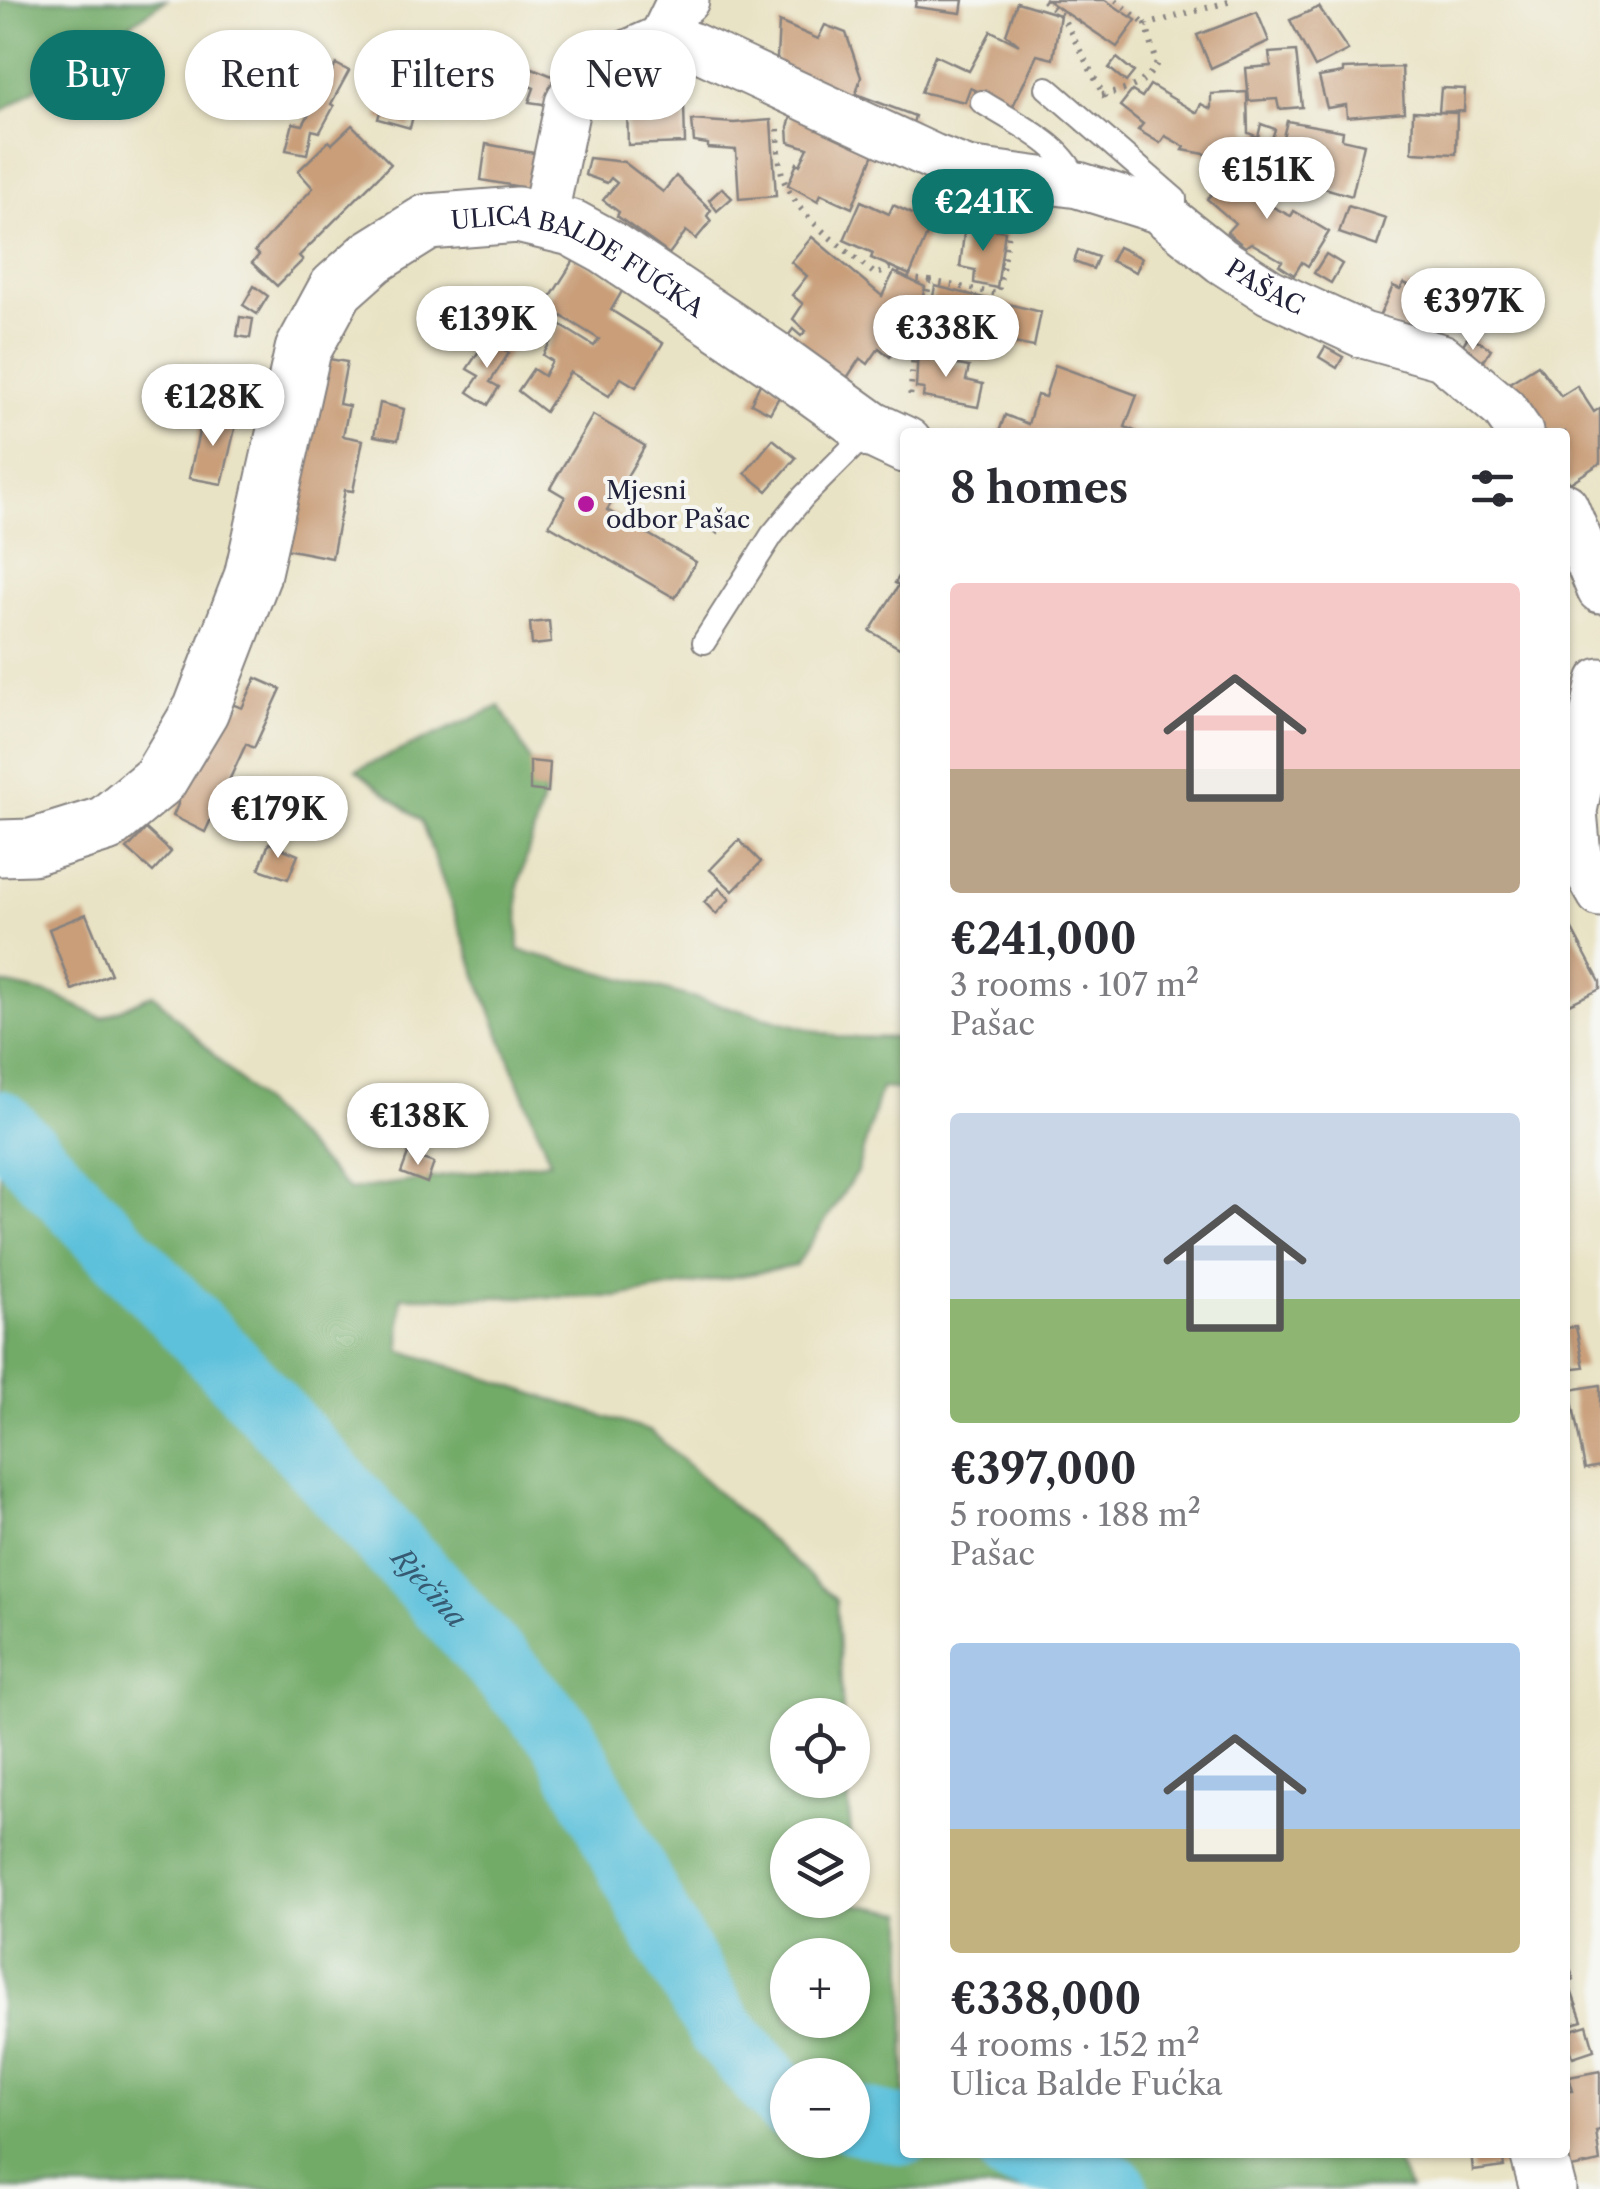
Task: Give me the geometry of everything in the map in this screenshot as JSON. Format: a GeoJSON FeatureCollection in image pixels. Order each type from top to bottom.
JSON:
{"type":"FeatureCollection","features":[{"type":"Feature","properties":{"kind":"main road","name":"ULICA BALDE FUĆKA"},"geometry":{"type":"LineString","coordinates":[[0,848],[32,847],[106,824],[159,780],[201,710],[252,577],[303,350],[336,289],[372,258],[428,222],[491,216],[544,219],[572,228],[605,246],[888,437]]}},
{"type":"Feature","properties":{"kind":"main road"},"geometry":{"type":"LineString","coordinates":[[1540,2158],[1548,2189]]}},
{"type":"Feature","properties":{"kind":"street"},"geometry":{"type":"LineString","coordinates":[[666,30],[676,9],[686,0]]}},
{"type":"Feature","properties":{"kind":"street","name":"PAŠAC"},"geometry":{"type":"LineString","coordinates":[[696,47],[967,170],[1078,185],[1158,210],[1222,261],[1270,292],[1364,335],[1442,357],[1504,409],[1517,428]]}},
{"type":"Feature","properties":{"kind":"street"},"geometry":{"type":"LineString","coordinates":[[544,219],[564,120]]}},
{"type":"Feature","properties":{"kind":"street"},"geometry":{"type":"LineString","coordinates":[[1570,518],[1600,590]]}},
{"type":"Feature","properties":{"kind":"street"},"geometry":{"type":"LineString","coordinates":[[1600,682],[1574,811],[1578,855],[1600,894]]}},
{"type":"Feature","properties":{"kind":"lane"},"geometry":{"type":"LineString","coordinates":[[1047,88],[1174,199],[1176,222]]}},
{"type":"Feature","properties":{"kind":"lane"},"geometry":{"type":"LineString","coordinates":[[982,102],[1032,133],[1064,159],[1073,169],[1078,185]]}},
{"type":"Feature","properties":{"kind":"lane"},"geometry":{"type":"LineString","coordinates":[[704,642],[772,534],[804,496],[888,437]]}},
{"type":"Feature","properties":{"kind":"path"},"geometry":{"type":"LineString","coordinates":[[1043,0],[1062,16],[1073,33],[1109,106]]}},
{"type":"Feature","properties":{"kind":"path"},"geometry":{"type":"LineString","coordinates":[[1112,94],[1150,76],[1157,63],[1146,25],[1116,0]]}},
{"type":"Feature","properties":{"kind":"path"},"geometry":{"type":"LineString","coordinates":[[1146,25],[1235,0]]}},
{"type":"Feature","properties":{"kind":"path"},"geometry":{"type":"LineString","coordinates":[[774,83],[784,182],[796,202],[876,275],[890,268],[912,278],[998,294],[1007,236]]}},
{"type":"Feature","properties":{"kind":"path"},"geometry":{"type":"LineString","coordinates":[[911,386],[914,352],[930,281]]}},
{"type":"Feature","properties":{"kind":"path"},"geometry":{"type":"LineString","coordinates":[[716,534],[726,514],[733,518]]}},
{"type":"Feature","properties":{"kind":"green space"},"geometry":{"type":"Polygon","coordinates":[[[0,0],[166,0],[122,30],[30,30],[30,93],[0,113],[0,0]]]}},
{"type":"Feature","properties":{"kind":"green space"},"geometry":{"type":"Polygon","coordinates":[[[500,706],[546,789],[518,887],[519,950],[838,1037],[900,1038],[900,1090],[881,1088],[857,1172],[796,1266],[618,1297],[401,1297],[400,1350],[652,1432],[836,1600],[842,1698],[770,1698],[770,1798],[848,1798],[850,1818],[770,1818],[770,1918],[870,1918],[870,1907],[900,1912],[900,2158],[1395,2158],[1410,2189],[0,2189],[0,983],[56,996],[102,1018],[153,994],[349,1190],[550,1161],[421,821],[356,770],[500,706]]]}},
{"type":"Feature","properties":{"kind":"building"},"geometry":{"type":"Polygon","coordinates":[[[916,0],[963,0],[961,13],[915,7],[916,0]]]}},
{"type":"Feature","properties":{"kind":"building"},"geometry":{"type":"Polygon","coordinates":[[[1047,0],[1105,0],[1136,20],[1117,47],[1047,0]]]}},
{"type":"Feature","properties":{"kind":"building"},"geometry":{"type":"Polygon","coordinates":[[[1017,2],[1060,15],[1053,59],[1037,55],[1012,108],[970,88],[965,102],[921,92],[935,55],[969,71],[991,31],[1019,45],[1006,34],[1017,2]]]}},
{"type":"Feature","properties":{"kind":"building"},"geometry":{"type":"Polygon","coordinates":[[[1319,7],[1348,50],[1315,67],[1290,20],[1319,7]]]}},
{"type":"Feature","properties":{"kind":"building"},"geometry":{"type":"Polygon","coordinates":[[[1257,12],[1269,41],[1211,68],[1197,35],[1257,12]]]}},
{"type":"Feature","properties":{"kind":"building"},"geometry":{"type":"Polygon","coordinates":[[[779,22],[818,39],[825,25],[846,33],[861,77],[856,94],[915,116],[909,136],[776,75],[779,22]]]}},
{"type":"Feature","properties":{"kind":"building"},"geometry":{"type":"Polygon","coordinates":[[[1296,51],[1302,107],[1279,109],[1277,99],[1249,101],[1246,68],[1271,66],[1269,53],[1296,51]]]}},
{"type":"Feature","properties":{"kind":"building"},"geometry":{"type":"Polygon","coordinates":[[[1117,58],[1134,72],[1126,82],[1109,68],[1117,58]]]}},
{"type":"Feature","properties":{"kind":"building"},"geometry":{"type":"Polygon","coordinates":[[[336,64],[349,71],[334,98],[336,64]]]}},
{"type":"Feature","properties":{"kind":"building"},"geometry":{"type":"Polygon","coordinates":[[[530,67],[550,75],[550,105],[530,102],[534,88],[530,86],[530,67]]]}},
{"type":"Feature","properties":{"kind":"building"},"geometry":{"type":"Polygon","coordinates":[[[1402,67],[1404,112],[1347,117],[1346,105],[1327,108],[1319,77],[1343,73],[1343,69],[1402,67]]]}},
{"type":"Feature","properties":{"kind":"building"},"geometry":{"type":"Polygon","coordinates":[[[1150,85],[1197,113],[1201,104],[1211,109],[1211,94],[1247,92],[1248,133],[1258,137],[1261,124],[1275,129],[1265,162],[1249,148],[1249,154],[1216,156],[1183,150],[1185,147],[1165,136],[1160,143],[1138,130],[1143,124],[1120,106],[1132,91],[1142,97],[1150,85]]]}},
{"type":"Feature","properties":{"kind":"building"},"geometry":{"type":"Polygon","coordinates":[[[1441,88],[1465,89],[1464,111],[1439,112],[1441,88]]]}},
{"type":"Feature","properties":{"kind":"building"},"geometry":{"type":"Polygon","coordinates":[[[794,107],[878,144],[852,208],[821,194],[818,201],[788,185],[808,148],[789,142],[788,127],[794,107]]]}},
{"type":"Feature","properties":{"kind":"building"},"geometry":{"type":"Polygon","coordinates":[[[1413,111],[1457,113],[1456,154],[1412,152],[1413,111]]]}},
{"type":"Feature","properties":{"kind":"building"},"geometry":{"type":"Polygon","coordinates":[[[306,120],[326,120],[320,132],[312,130],[307,154],[286,150],[293,123],[303,125],[306,120]]]}},
{"type":"Feature","properties":{"kind":"building"},"geometry":{"type":"Polygon","coordinates":[[[382,120],[412,120],[410,128],[382,120]]]}},
{"type":"Feature","properties":{"kind":"building"},"geometry":{"type":"Polygon","coordinates":[[[627,120],[684,120],[685,143],[628,145],[627,120]]]}},
{"type":"Feature","properties":{"kind":"building"},"geometry":{"type":"Polygon","coordinates":[[[692,120],[771,120],[776,196],[739,199],[736,150],[708,148],[708,144],[694,142],[692,120]]]}},
{"type":"Feature","properties":{"kind":"building"},"geometry":{"type":"Polygon","coordinates":[[[1287,121],[1343,131],[1342,139],[1364,144],[1352,196],[1321,187],[1322,179],[1315,178],[1317,171],[1290,164],[1291,156],[1279,153],[1287,121]]]}},
{"type":"Feature","properties":{"kind":"building"},"geometry":{"type":"Polygon","coordinates":[[[352,125],[391,164],[299,256],[303,260],[277,286],[252,263],[259,255],[255,251],[313,188],[298,171],[352,125]]]}},
{"type":"Feature","properties":{"kind":"building"},"geometry":{"type":"Polygon","coordinates":[[[486,144],[550,156],[544,191],[481,180],[486,144]]]}},
{"type":"Feature","properties":{"kind":"building"},"geometry":{"type":"Polygon","coordinates":[[[589,158],[624,162],[663,192],[676,176],[711,210],[707,216],[711,221],[696,239],[686,231],[669,254],[617,216],[619,212],[603,200],[617,183],[611,178],[607,183],[585,175],[589,158]]]}},
{"type":"Feature","properties":{"kind":"building"},"geometry":{"type":"Polygon","coordinates":[[[1240,167],[1259,179],[1256,185],[1274,196],[1269,203],[1273,207],[1291,216],[1294,211],[1329,232],[1308,266],[1302,262],[1294,275],[1279,265],[1282,261],[1251,243],[1245,247],[1227,232],[1235,223],[1207,199],[1230,173],[1235,177],[1240,167]]]}},
{"type":"Feature","properties":{"kind":"building"},"geometry":{"type":"Polygon","coordinates":[[[722,188],[732,198],[717,211],[709,200],[722,188]]]}},
{"type":"Feature","properties":{"kind":"building"},"geometry":{"type":"Polygon","coordinates":[[[1021,191],[1050,196],[1046,215],[1018,210],[1021,191]]]}},
{"type":"Feature","properties":{"kind":"building"},"geometry":{"type":"Polygon","coordinates":[[[861,201],[889,214],[893,205],[932,223],[910,275],[871,258],[873,253],[844,240],[861,201]]]}},
{"type":"Feature","properties":{"kind":"building"},"geometry":{"type":"Polygon","coordinates":[[[1348,206],[1386,218],[1377,246],[1339,233],[1348,206]]]}},
{"type":"Feature","properties":{"kind":"building"},"geometry":{"type":"Polygon","coordinates":[[[965,225],[1005,231],[997,288],[974,283],[975,270],[960,267],[965,225]]]}},
{"type":"Feature","properties":{"kind":"building"},"geometry":{"type":"Polygon","coordinates":[[[812,237],[882,296],[894,272],[925,287],[916,325],[890,357],[879,348],[868,364],[860,358],[843,384],[783,343],[793,329],[801,336],[806,331],[793,319],[803,304],[792,295],[807,276],[791,262],[812,237]]]}},
{"type":"Feature","properties":{"kind":"building"},"geometry":{"type":"Polygon","coordinates":[[[1118,247],[1142,258],[1136,272],[1111,261],[1118,247]]]}},
{"type":"Feature","properties":{"kind":"building"},"geometry":{"type":"Polygon","coordinates":[[[1078,250],[1098,257],[1093,269],[1074,262],[1078,250]]]}},
{"type":"Feature","properties":{"kind":"building"},"geometry":{"type":"Polygon","coordinates":[[[1326,254],[1342,264],[1331,283],[1314,273],[1326,254]]]}},
{"type":"Feature","properties":{"kind":"building"},"geometry":{"type":"Polygon","coordinates":[[[576,257],[624,288],[611,310],[663,343],[636,387],[621,378],[609,396],[570,372],[545,412],[518,391],[533,369],[544,376],[552,361],[543,355],[560,325],[594,346],[599,339],[545,306],[576,257]]]}},
{"type":"Feature","properties":{"kind":"building"},"geometry":{"type":"Polygon","coordinates":[[[1404,283],[1425,293],[1407,332],[1378,319],[1393,286],[1400,289],[1404,283]]]}},
{"type":"Feature","properties":{"kind":"building"},"geometry":{"type":"Polygon","coordinates":[[[254,286],[268,296],[257,314],[243,305],[254,286]]]}},
{"type":"Feature","properties":{"kind":"building"},"geometry":{"type":"Polygon","coordinates":[[[935,286],[1041,312],[1034,347],[993,339],[989,361],[972,358],[976,338],[927,329],[935,286]]]}},
{"type":"Feature","properties":{"kind":"building"},"geometry":{"type":"Polygon","coordinates":[[[240,317],[253,319],[250,338],[237,336],[240,317]]]}},
{"type":"Feature","properties":{"kind":"building"},"geometry":{"type":"Polygon","coordinates":[[[1469,335],[1491,349],[1477,371],[1455,357],[1469,335]]]}},
{"type":"Feature","properties":{"kind":"building"},"geometry":{"type":"Polygon","coordinates":[[[487,339],[509,353],[490,382],[499,387],[488,405],[468,392],[479,376],[467,369],[487,339]]]}},
{"type":"Feature","properties":{"kind":"building"},"geometry":{"type":"Polygon","coordinates":[[[1325,347],[1343,357],[1337,368],[1319,357],[1325,347]]]}},
{"type":"Feature","properties":{"kind":"building"},"geometry":{"type":"Polygon","coordinates":[[[918,348],[934,350],[933,357],[948,359],[947,363],[969,367],[966,380],[983,384],[978,407],[923,397],[924,389],[916,388],[918,348]]]}},
{"type":"Feature","properties":{"kind":"building"},"geometry":{"type":"Polygon","coordinates":[[[317,357],[347,362],[339,404],[349,406],[343,436],[363,440],[353,491],[345,490],[332,558],[275,547],[291,505],[297,507],[317,357]]]}},
{"type":"Feature","properties":{"kind":"building"},"geometry":{"type":"Polygon","coordinates":[[[1055,365],[1137,395],[1127,428],[1000,428],[1005,415],[1028,424],[1037,395],[1045,397],[1055,365]]]}},
{"type":"Feature","properties":{"kind":"building"},"geometry":{"type":"Polygon","coordinates":[[[1538,365],[1561,396],[1577,386],[1594,412],[1600,408],[1600,463],[1570,483],[1570,428],[1533,428],[1506,385],[1538,365]]]}},
{"type":"Feature","properties":{"kind":"building"},"geometry":{"type":"Polygon","coordinates":[[[763,378],[783,390],[770,413],[751,403],[763,378]]]}},
{"type":"Feature","properties":{"kind":"building"},"geometry":{"type":"Polygon","coordinates":[[[380,403],[404,409],[398,440],[374,436],[380,403]]]}},
{"type":"Feature","properties":{"kind":"building"},"geometry":{"type":"Polygon","coordinates":[[[203,413],[237,420],[222,484],[189,478],[203,413]]]}},
{"type":"Feature","properties":{"kind":"building","name":"Mjesni odbor Pašac"},"geometry":{"type":"Polygon","coordinates":[[[593,415],[645,446],[607,510],[696,562],[675,598],[549,525],[565,497],[550,488],[593,415]]]}},
{"type":"Feature","properties":{"kind":"building"},"geometry":{"type":"Polygon","coordinates":[[[773,439],[796,458],[767,491],[745,473],[773,439]]]}},
{"type":"Feature","properties":{"kind":"building"},"geometry":{"type":"Polygon","coordinates":[[[900,575],[900,648],[870,631],[899,585],[895,583],[900,575]]]}},
{"type":"Feature","properties":{"kind":"building"},"geometry":{"type":"Polygon","coordinates":[[[549,621],[551,643],[532,645],[530,623],[549,621]]]}},
{"type":"Feature","properties":{"kind":"building"},"geometry":{"type":"Polygon","coordinates":[[[256,678],[281,689],[254,748],[246,744],[205,832],[173,816],[179,802],[166,794],[224,701],[242,708],[256,678]]]}},
{"type":"Feature","properties":{"kind":"building"},"geometry":{"type":"Polygon","coordinates":[[[530,761],[550,763],[548,792],[530,790],[530,761]]]}},
{"type":"Feature","properties":{"kind":"building"},"geometry":{"type":"Polygon","coordinates":[[[146,829],[171,852],[153,872],[127,849],[146,829]]]}},
{"type":"Feature","properties":{"kind":"building"},"geometry":{"type":"Polygon","coordinates":[[[739,840],[761,862],[733,891],[710,870],[739,840]]]}},
{"type":"Feature","properties":{"kind":"building"},"geometry":{"type":"Polygon","coordinates":[[[269,843],[298,855],[288,879],[259,869],[269,843]]]}},
{"type":"Feature","properties":{"kind":"building"},"geometry":{"type":"Polygon","coordinates":[[[719,888],[730,899],[716,914],[704,902],[719,888]]]}},
{"type":"Feature","properties":{"kind":"building"},"geometry":{"type":"Polygon","coordinates":[[[86,914],[111,974],[72,990],[49,929],[86,914]]]}},
{"type":"Feature","properties":{"kind":"building"},"geometry":{"type":"Polygon","coordinates":[[[1570,926],[1600,982],[1600,989],[1570,1004],[1570,926]]]}},
{"type":"Feature","properties":{"kind":"building"},"geometry":{"type":"Polygon","coordinates":[[[408,1154],[434,1163],[427,1183],[401,1173],[408,1154]]]}},
{"type":"Feature","properties":{"kind":"building"},"geometry":{"type":"Polygon","coordinates":[[[1576,1327],[1584,1367],[1570,1368],[1570,1328],[1576,1327]]]}},
{"type":"Feature","properties":{"kind":"building"},"geometry":{"type":"Polygon","coordinates":[[[1600,1385],[1600,1466],[1585,1469],[1570,1390],[1600,1385]]]}},
{"type":"Feature","properties":{"kind":"building"},"geometry":{"type":"Polygon","coordinates":[[[1570,1988],[1582,2021],[1570,2025],[1570,1988]]]}},
{"type":"Feature","properties":{"kind":"building"},"geometry":{"type":"Polygon","coordinates":[[[1587,2025],[1594,2050],[1573,2057],[1570,2035],[1574,2029],[1587,2025]]]}},
{"type":"Feature","properties":{"kind":"building"},"geometry":{"type":"Polygon","coordinates":[[[1600,2071],[1600,2130],[1596,2131],[1600,2162],[1562,2170],[1564,2158],[1570,2158],[1570,2077],[1600,2071]]]}},
{"type":"Feature","properties":{"kind":"building"},"geometry":{"type":"Polygon","coordinates":[[[1472,2158],[1503,2158],[1504,2167],[1473,2171],[1472,2158]]]}},
{"type":"Feature","properties":{"kind":"waterway","name":"Rječina"},"geometry":{"type":"LineString","coordinates":[[0,1124],[240,1377],[563,1736],[661,1926],[721,2029],[770,2085]]}},
{"type":"Feature","properties":{"kind":"waterway","name":"Rječina"},"geometry":{"type":"LineString","coordinates":[[870,2123],[900,2130]]}},
{"type":"Feature","properties":{"kind":"waterway","name":"Rječina"},"geometry":{"type":"LineString","coordinates":[[1040,2158],[1073,2165],[1115,2189]]}},
{"type":"Feature","properties":{"kind":"place","name":"Mjesni odbor Pašac"},"geometry":{"type":"Point","coordinates":[586,504]}}]}
